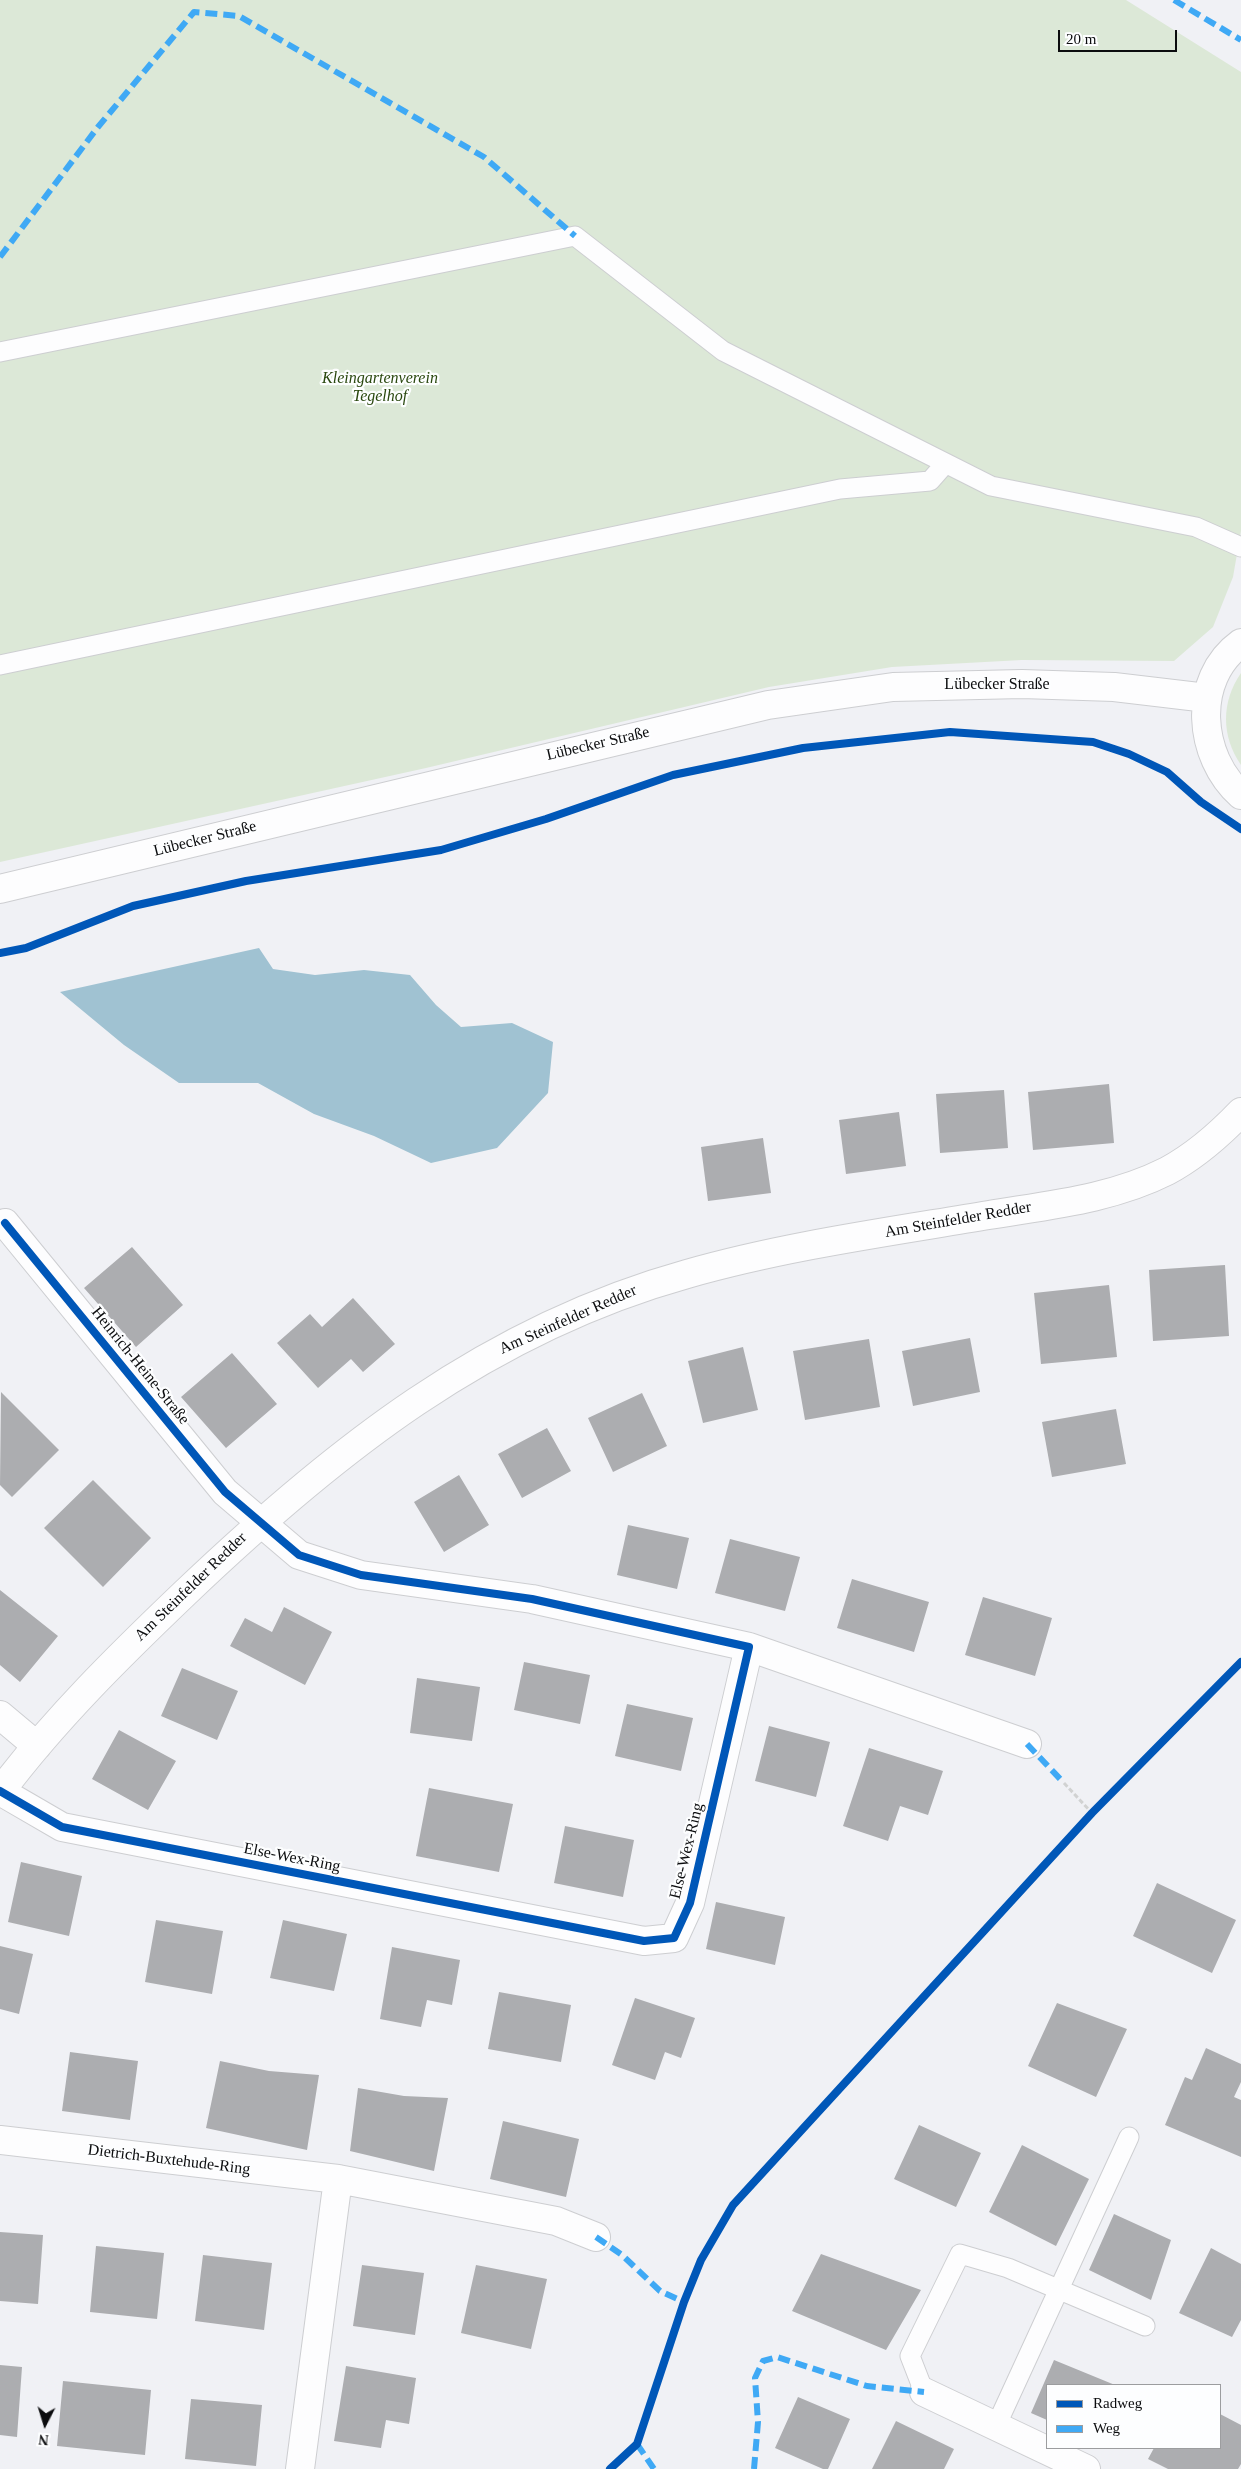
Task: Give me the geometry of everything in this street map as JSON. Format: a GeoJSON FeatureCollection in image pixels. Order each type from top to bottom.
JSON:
{"type":"FeatureCollection","features":[{"type":"Feature","properties":{"kind":"street"},"geometry":{"type":"LineString","coordinates":[[1241,642],[1219,668],[1207,698],[1206,730],[1211,754],[1219,771],[1241,795]]}},
{"type":"Feature","properties":{"kind":"street","name":"Lübecker Straße"},"geometry":{"type":"LineString","coordinates":[[0,889],[768,704],[892,687],[1022,684],[1114,687],[1207,698]]}},
{"type":"Feature","properties":{"kind":"street","name":"Am Steinfelder Redder"},"geometry":{"type":"LineString","coordinates":[[0,1792],[37,1746],[111,1664],[259,1523],[371,1434],[451,1377],[499,1349],[575,1313],[648,1285],[722,1264],[799,1248],[1084,1199],[1143,1182],[1183,1161],[1213,1139],[1241,1112]]}},
{"type":"Feature","properties":{"kind":"street","name":"Heinrich-Heine-Straße"},"geometry":{"type":"LineString","coordinates":[[4,1223],[225,1492],[259,1523]]}},
{"type":"Feature","properties":{"kind":"street"},"geometry":{"type":"LineString","coordinates":[[259,1523],[299,1555],[361,1575],[532,1599],[749,1647],[1027,1744]]}},
{"type":"Feature","properties":{"kind":"street","name":"Else-Wex-Ring"},"geometry":{"type":"LineString","coordinates":[[0,1792],[62,1827],[644,1941],[674,1938],[690,1903],[749,1647]]}},
{"type":"Feature","properties":{"kind":"street"},"geometry":{"type":"LineString","coordinates":[[0,1715],[37,1746]]}},
{"type":"Feature","properties":{"kind":"street","name":"Dietrich-Buxtehude-Ring"},"geometry":{"type":"LineString","coordinates":[[0,2140],[338,2179],[556,2221],[596,2236]]}},
{"type":"Feature","properties":{"kind":"street"},"geometry":{"type":"LineString","coordinates":[[300,2469],[338,2179]]}},
{"type":"Feature","properties":{"kind":"street"},"geometry":{"type":"LineString","coordinates":[[924,2392],[1086,2469]]}},
{"type":"Feature","properties":{"kind":"lane"},"geometry":{"type":"LineString","coordinates":[[0,352],[575,236],[723,351],[991,486],[1196,526],[1241,547]]}},
{"type":"Feature","properties":{"kind":"lane"},"geometry":{"type":"LineString","coordinates":[[0,665],[840,489],[930,481],[945,464]]}},
{"type":"Feature","properties":{"kind":"lane"},"geometry":{"type":"LineString","coordinates":[[996,2426],[1128,2138]]}},
{"type":"Feature","properties":{"kind":"lane"},"geometry":{"type":"LineString","coordinates":[[924,2392],[910,2356],[960,2254],[1008,2268],[1145,2326]]}},
{"type":"Feature","properties":{"kind":"path"},"geometry":{"type":"LineString","coordinates":[[1064,1783],[1092,1813]]}},
{"type":"Feature","properties":{"kind":"green space","name":"Kleingartenverein Tegelhof"},"geometry":{"type":"Polygon","coordinates":[[[0,0],[1126,0],[1241,72],[1241,531],[1233,577],[1213,627],[1174,661],[1022,660],[892,667],[769,687],[426,768],[0,862],[0,0]]]}},
{"type":"Feature","properties":{"kind":"green space"},"geometry":{"type":"Polygon","coordinates":[[[1241,673],[1241,765],[1234,754],[1230,742],[1226,719],[1230,696],[1234,684],[1241,673]]]}},
{"type":"Feature","properties":{"kind":"water"},"geometry":{"type":"Polygon","coordinates":[[[259,948],[273,969],[315,975],[364,970],[410,975],[436,1005],[461,1027],[512,1023],[553,1042],[548,1093],[497,1148],[431,1163],[374,1136],[314,1114],[258,1083],[179,1083],[124,1045],[60,992],[259,948]]]}},
{"type":"Feature","properties":{"kind":"building"},"geometry":{"type":"Polygon","coordinates":[[[1109,1084],[1114,1143],[1033,1150],[1028,1092],[1109,1084]]]}},
{"type":"Feature","properties":{"kind":"building"},"geometry":{"type":"Polygon","coordinates":[[[1004,1090],[1008,1148],[940,1153],[936,1094],[1004,1090]]]}},
{"type":"Feature","properties":{"kind":"building"},"geometry":{"type":"Polygon","coordinates":[[[899,1112],[906,1166],[846,1174],[839,1120],[899,1112]]]}},
{"type":"Feature","properties":{"kind":"building"},"geometry":{"type":"Polygon","coordinates":[[[763,1138],[771,1193],[708,1201],[701,1147],[763,1138]]]}},
{"type":"Feature","properties":{"kind":"building"},"geometry":{"type":"Polygon","coordinates":[[[132,1247],[183,1305],[136,1347],[84,1288],[132,1247]]]}},
{"type":"Feature","properties":{"kind":"building"},"geometry":{"type":"Polygon","coordinates":[[[1225,1265],[1229,1336],[1153,1341],[1149,1270],[1225,1265]]]}},
{"type":"Feature","properties":{"kind":"building"},"geometry":{"type":"Polygon","coordinates":[[[1109,1285],[1117,1357],[1041,1364],[1034,1293],[1109,1285]]]}},
{"type":"Feature","properties":{"kind":"building"},"geometry":{"type":"Polygon","coordinates":[[[353,1298],[395,1344],[363,1372],[351,1359],[318,1388],[277,1343],[310,1314],[322,1327],[353,1298]]]}},
{"type":"Feature","properties":{"kind":"building"},"geometry":{"type":"Polygon","coordinates":[[[970,1338],[980,1392],[913,1406],[902,1351],[970,1338]]]}},
{"type":"Feature","properties":{"kind":"building"},"geometry":{"type":"Polygon","coordinates":[[[869,1339],[880,1407],[805,1420],[793,1351],[869,1339]]]}},
{"type":"Feature","properties":{"kind":"building"},"geometry":{"type":"Polygon","coordinates":[[[743,1347],[758,1410],[703,1423],[688,1361],[743,1347]]]}},
{"type":"Feature","properties":{"kind":"building"},"geometry":{"type":"Polygon","coordinates":[[[232,1353],[277,1404],[226,1448],[181,1397],[232,1353]]]}},
{"type":"Feature","properties":{"kind":"building"},"geometry":{"type":"Polygon","coordinates":[[[1,1392],[59,1450],[12,1497],[0,1485],[1,1392]]]}},
{"type":"Feature","properties":{"kind":"building"},"geometry":{"type":"Polygon","coordinates":[[[642,1393],[667,1446],[613,1472],[588,1418],[642,1393]]]}},
{"type":"Feature","properties":{"kind":"building"},"geometry":{"type":"Polygon","coordinates":[[[1116,1409],[1126,1464],[1052,1477],[1042,1422],[1116,1409]]]}},
{"type":"Feature","properties":{"kind":"building"},"geometry":{"type":"Polygon","coordinates":[[[547,1428],[571,1471],[522,1498],[498,1454],[547,1428]]]}},
{"type":"Feature","properties":{"kind":"building"},"geometry":{"type":"Polygon","coordinates":[[[459,1475],[489,1525],[444,1552],[414,1502],[459,1475]]]}},
{"type":"Feature","properties":{"kind":"building"},"geometry":{"type":"Polygon","coordinates":[[[93,1480],[151,1538],[103,1587],[44,1528],[93,1480]]]}},
{"type":"Feature","properties":{"kind":"building"},"geometry":{"type":"Polygon","coordinates":[[[628,1525],[689,1538],[677,1589],[617,1575],[628,1525]]]}},
{"type":"Feature","properties":{"kind":"building"},"geometry":{"type":"Polygon","coordinates":[[[730,1539],[800,1557],[785,1611],[715,1593],[730,1539]]]}},
{"type":"Feature","properties":{"kind":"building"},"geometry":{"type":"Polygon","coordinates":[[[852,1579],[929,1602],[914,1652],[837,1628],[852,1579]]]}},
{"type":"Feature","properties":{"kind":"building"},"geometry":{"type":"Polygon","coordinates":[[[0,1590],[58,1636],[20,1682],[0,1665],[0,1590]]]}},
{"type":"Feature","properties":{"kind":"building"},"geometry":{"type":"Polygon","coordinates":[[[983,1597],[1052,1618],[1035,1676],[965,1655],[983,1597]]]}},
{"type":"Feature","properties":{"kind":"building"},"geometry":{"type":"Polygon","coordinates":[[[284,1607],[332,1632],[305,1685],[230,1646],[245,1618],[272,1632],[284,1607]]]}},
{"type":"Feature","properties":{"kind":"building"},"geometry":{"type":"Polygon","coordinates":[[[524,1662],[590,1675],[580,1724],[514,1710],[524,1662]]]}},
{"type":"Feature","properties":{"kind":"building"},"geometry":{"type":"Polygon","coordinates":[[[182,1668],[238,1691],[217,1740],[161,1716],[182,1668]]]}},
{"type":"Feature","properties":{"kind":"building"},"geometry":{"type":"Polygon","coordinates":[[[417,1678],[480,1687],[472,1741],[410,1733],[417,1678]]]}},
{"type":"Feature","properties":{"kind":"building"},"geometry":{"type":"Polygon","coordinates":[[[627,1704],[693,1718],[681,1771],[615,1756],[627,1704]]]}},
{"type":"Feature","properties":{"kind":"building"},"geometry":{"type":"Polygon","coordinates":[[[769,1726],[830,1742],[816,1797],[755,1781],[769,1726]]]}},
{"type":"Feature","properties":{"kind":"building"},"geometry":{"type":"Polygon","coordinates":[[[119,1730],[176,1761],[148,1810],[92,1779],[119,1730]]]}},
{"type":"Feature","properties":{"kind":"building"},"geometry":{"type":"Polygon","coordinates":[[[869,1748],[943,1771],[928,1815],[900,1806],[888,1841],[843,1826],[869,1748]]]}},
{"type":"Feature","properties":{"kind":"building"},"geometry":{"type":"Polygon","coordinates":[[[429,1788],[513,1804],[499,1872],[416,1856],[429,1788]]]}},
{"type":"Feature","properties":{"kind":"building"},"geometry":{"type":"Polygon","coordinates":[[[565,1826],[634,1840],[623,1897],[554,1883],[565,1826]]]}},
{"type":"Feature","properties":{"kind":"building"},"geometry":{"type":"Polygon","coordinates":[[[21,1862],[82,1876],[69,1936],[8,1922],[21,1862]]]}},
{"type":"Feature","properties":{"kind":"building"},"geometry":{"type":"Polygon","coordinates":[[[1157,1883],[1236,1920],[1212,1973],[1133,1936],[1157,1883]]]}},
{"type":"Feature","properties":{"kind":"building"},"geometry":{"type":"Polygon","coordinates":[[[716,1902],[785,1917],[775,1965],[706,1949],[716,1902]]]}},
{"type":"Feature","properties":{"kind":"building"},"geometry":{"type":"Polygon","coordinates":[[[156,1920],[223,1931],[212,1994],[145,1982],[156,1920]]]}},
{"type":"Feature","properties":{"kind":"building"},"geometry":{"type":"Polygon","coordinates":[[[283,1920],[347,1934],[334,1991],[270,1978],[283,1920]]]}},
{"type":"Feature","properties":{"kind":"building"},"geometry":{"type":"Polygon","coordinates":[[[0,1946],[33,1954],[19,2014],[0,2009],[0,1946]]]}},
{"type":"Feature","properties":{"kind":"building"},"geometry":{"type":"Polygon","coordinates":[[[392,1947],[460,1960],[452,2005],[427,2000],[421,2027],[380,2019],[392,1947]]]}},
{"type":"Feature","properties":{"kind":"building"},"geometry":{"type":"Polygon","coordinates":[[[499,1992],[571,2005],[561,2062],[488,2049],[499,1992]]]}},
{"type":"Feature","properties":{"kind":"building"},"geometry":{"type":"Polygon","coordinates":[[[635,1998],[695,2018],[681,2058],[665,2052],[655,2080],[612,2065],[635,1998]]]}},
{"type":"Feature","properties":{"kind":"building"},"geometry":{"type":"Polygon","coordinates":[[[1057,2003],[1127,2029],[1096,2097],[1028,2066],[1057,2003]]]}},
{"type":"Feature","properties":{"kind":"building"},"geometry":{"type":"Polygon","coordinates":[[[1206,2048],[1241,2064],[1241,2082],[1234,2097],[1241,2100],[1241,2157],[1165,2125],[1185,2077],[1192,2080],[1206,2048]]]}},
{"type":"Feature","properties":{"kind":"building"},"geometry":{"type":"Polygon","coordinates":[[[70,2052],[138,2061],[130,2120],[62,2111],[70,2052]]]}},
{"type":"Feature","properties":{"kind":"building"},"geometry":{"type":"Polygon","coordinates":[[[220,2061],[269,2071],[319,2075],[307,2150],[206,2128],[220,2061]]]}},
{"type":"Feature","properties":{"kind":"building"},"geometry":{"type":"Polygon","coordinates":[[[358,2088],[404,2096],[448,2098],[434,2171],[350,2151],[358,2088]]]}},
{"type":"Feature","properties":{"kind":"building"},"geometry":{"type":"Polygon","coordinates":[[[503,2121],[579,2139],[566,2197],[490,2179],[503,2121]]]}},
{"type":"Feature","properties":{"kind":"building"},"geometry":{"type":"Polygon","coordinates":[[[919,2125],[981,2153],[956,2207],[894,2179],[919,2125]]]}},
{"type":"Feature","properties":{"kind":"building"},"geometry":{"type":"Polygon","coordinates":[[[1022,2145],[1089,2179],[1056,2246],[989,2212],[1022,2145]]]}},
{"type":"Feature","properties":{"kind":"building"},"geometry":{"type":"Polygon","coordinates":[[[1114,2214],[1171,2240],[1151,2300],[1089,2270],[1114,2214]]]}},
{"type":"Feature","properties":{"kind":"building"},"geometry":{"type":"Polygon","coordinates":[[[0,2232],[43,2235],[38,2304],[0,2301],[0,2232]]]}},
{"type":"Feature","properties":{"kind":"building"},"geometry":{"type":"Polygon","coordinates":[[[96,2246],[164,2253],[157,2319],[90,2312],[96,2246]]]}},
{"type":"Feature","properties":{"kind":"building"},"geometry":{"type":"Polygon","coordinates":[[[1211,2248],[1241,2264],[1241,2320],[1232,2337],[1179,2313],[1211,2248]]]}},
{"type":"Feature","properties":{"kind":"building"},"geometry":{"type":"Polygon","coordinates":[[[821,2254],[921,2290],[886,2350],[792,2311],[821,2254]]]}},
{"type":"Feature","properties":{"kind":"building"},"geometry":{"type":"Polygon","coordinates":[[[203,2255],[272,2263],[264,2330],[195,2321],[203,2255]]]}},
{"type":"Feature","properties":{"kind":"building"},"geometry":{"type":"Polygon","coordinates":[[[362,2265],[424,2273],[415,2335],[353,2326],[362,2265]]]}},
{"type":"Feature","properties":{"kind":"building"},"geometry":{"type":"Polygon","coordinates":[[[476,2265],[547,2279],[531,2349],[461,2333],[476,2265]]]}},
{"type":"Feature","properties":{"kind":"building"},"geometry":{"type":"Polygon","coordinates":[[[1054,2360],[1113,2384],[1046,2384],[1046,2420],[1031,2413],[1054,2360]]]}},
{"type":"Feature","properties":{"kind":"building"},"geometry":{"type":"Polygon","coordinates":[[[0,2365],[22,2367],[17,2437],[0,2435],[0,2365]]]}},
{"type":"Feature","properties":{"kind":"building"},"geometry":{"type":"Polygon","coordinates":[[[346,2366],[416,2378],[409,2424],[386,2420],[381,2448],[334,2441],[346,2366]]]}},
{"type":"Feature","properties":{"kind":"building"},"geometry":{"type":"Polygon","coordinates":[[[63,2381],[151,2390],[145,2455],[57,2446],[63,2381]]]}},
{"type":"Feature","properties":{"kind":"building"},"geometry":{"type":"Polygon","coordinates":[[[798,2397],[850,2419],[828,2469],[823,2469],[775,2448],[798,2397]]]}},
{"type":"Feature","properties":{"kind":"building"},"geometry":{"type":"Polygon","coordinates":[[[191,2399],[262,2405],[256,2466],[185,2459],[191,2399]]]}},
{"type":"Feature","properties":{"kind":"building"},"geometry":{"type":"Polygon","coordinates":[[[1221,2415],[1241,2425],[1241,2464],[1238,2469],[1168,2469],[1148,2459],[1153,2449],[1221,2449],[1221,2415]]]}},
{"type":"Feature","properties":{"kind":"building"},"geometry":{"type":"Polygon","coordinates":[[[896,2421],[954,2449],[944,2469],[872,2469],[896,2421]]]}},
{"type":"Feature","properties":{"kind":"marked path"},"geometry":{"type":"LineString","coordinates":[[1174,0],[1241,40]]}},
{"type":"Feature","properties":{"kind":"marked path"},"geometry":{"type":"LineString","coordinates":[[0,257],[98,127],[194,12],[239,16],[484,157],[575,236]]}},
{"type":"Feature","properties":{"kind":"marked path"},"geometry":{"type":"LineString","coordinates":[[1027,1744],[1064,1783]]}},
{"type":"Feature","properties":{"kind":"marked path"},"geometry":{"type":"LineString","coordinates":[[596,2237],[622,2255],[660,2291],[684,2302]]}},
{"type":"Feature","properties":{"kind":"marked path"},"geometry":{"type":"LineString","coordinates":[[754,2469],[758,2422],[755,2378],[763,2361],[777,2357],[867,2386],[924,2392]]}},
{"type":"Feature","properties":{"kind":"marked path"},"geometry":{"type":"LineString","coordinates":[[637,2444],[654,2469]]}},
{"type":"Feature","properties":{"kind":"cycle path"},"geometry":{"type":"LineString","coordinates":[[0,953],[26,948],[133,906],[246,881],[441,850],[546,819],[673,775],[803,748],[950,732],[1093,742],[1129,754],[1167,772],[1201,802],[1241,829]]}},
{"type":"Feature","properties":{"kind":"cycle path"},"geometry":{"type":"LineString","coordinates":[[0,1791],[62,1827],[644,1941],[674,1938],[690,1903],[749,1647],[532,1599],[361,1575],[299,1555],[225,1492],[5,1223]]}},
{"type":"Feature","properties":{"kind":"cycle path"},"geometry":{"type":"LineString","coordinates":[[610,2469],[637,2444],[684,2302],[701,2260],[733,2205],[1092,1813],[1241,1662]]}}]}
